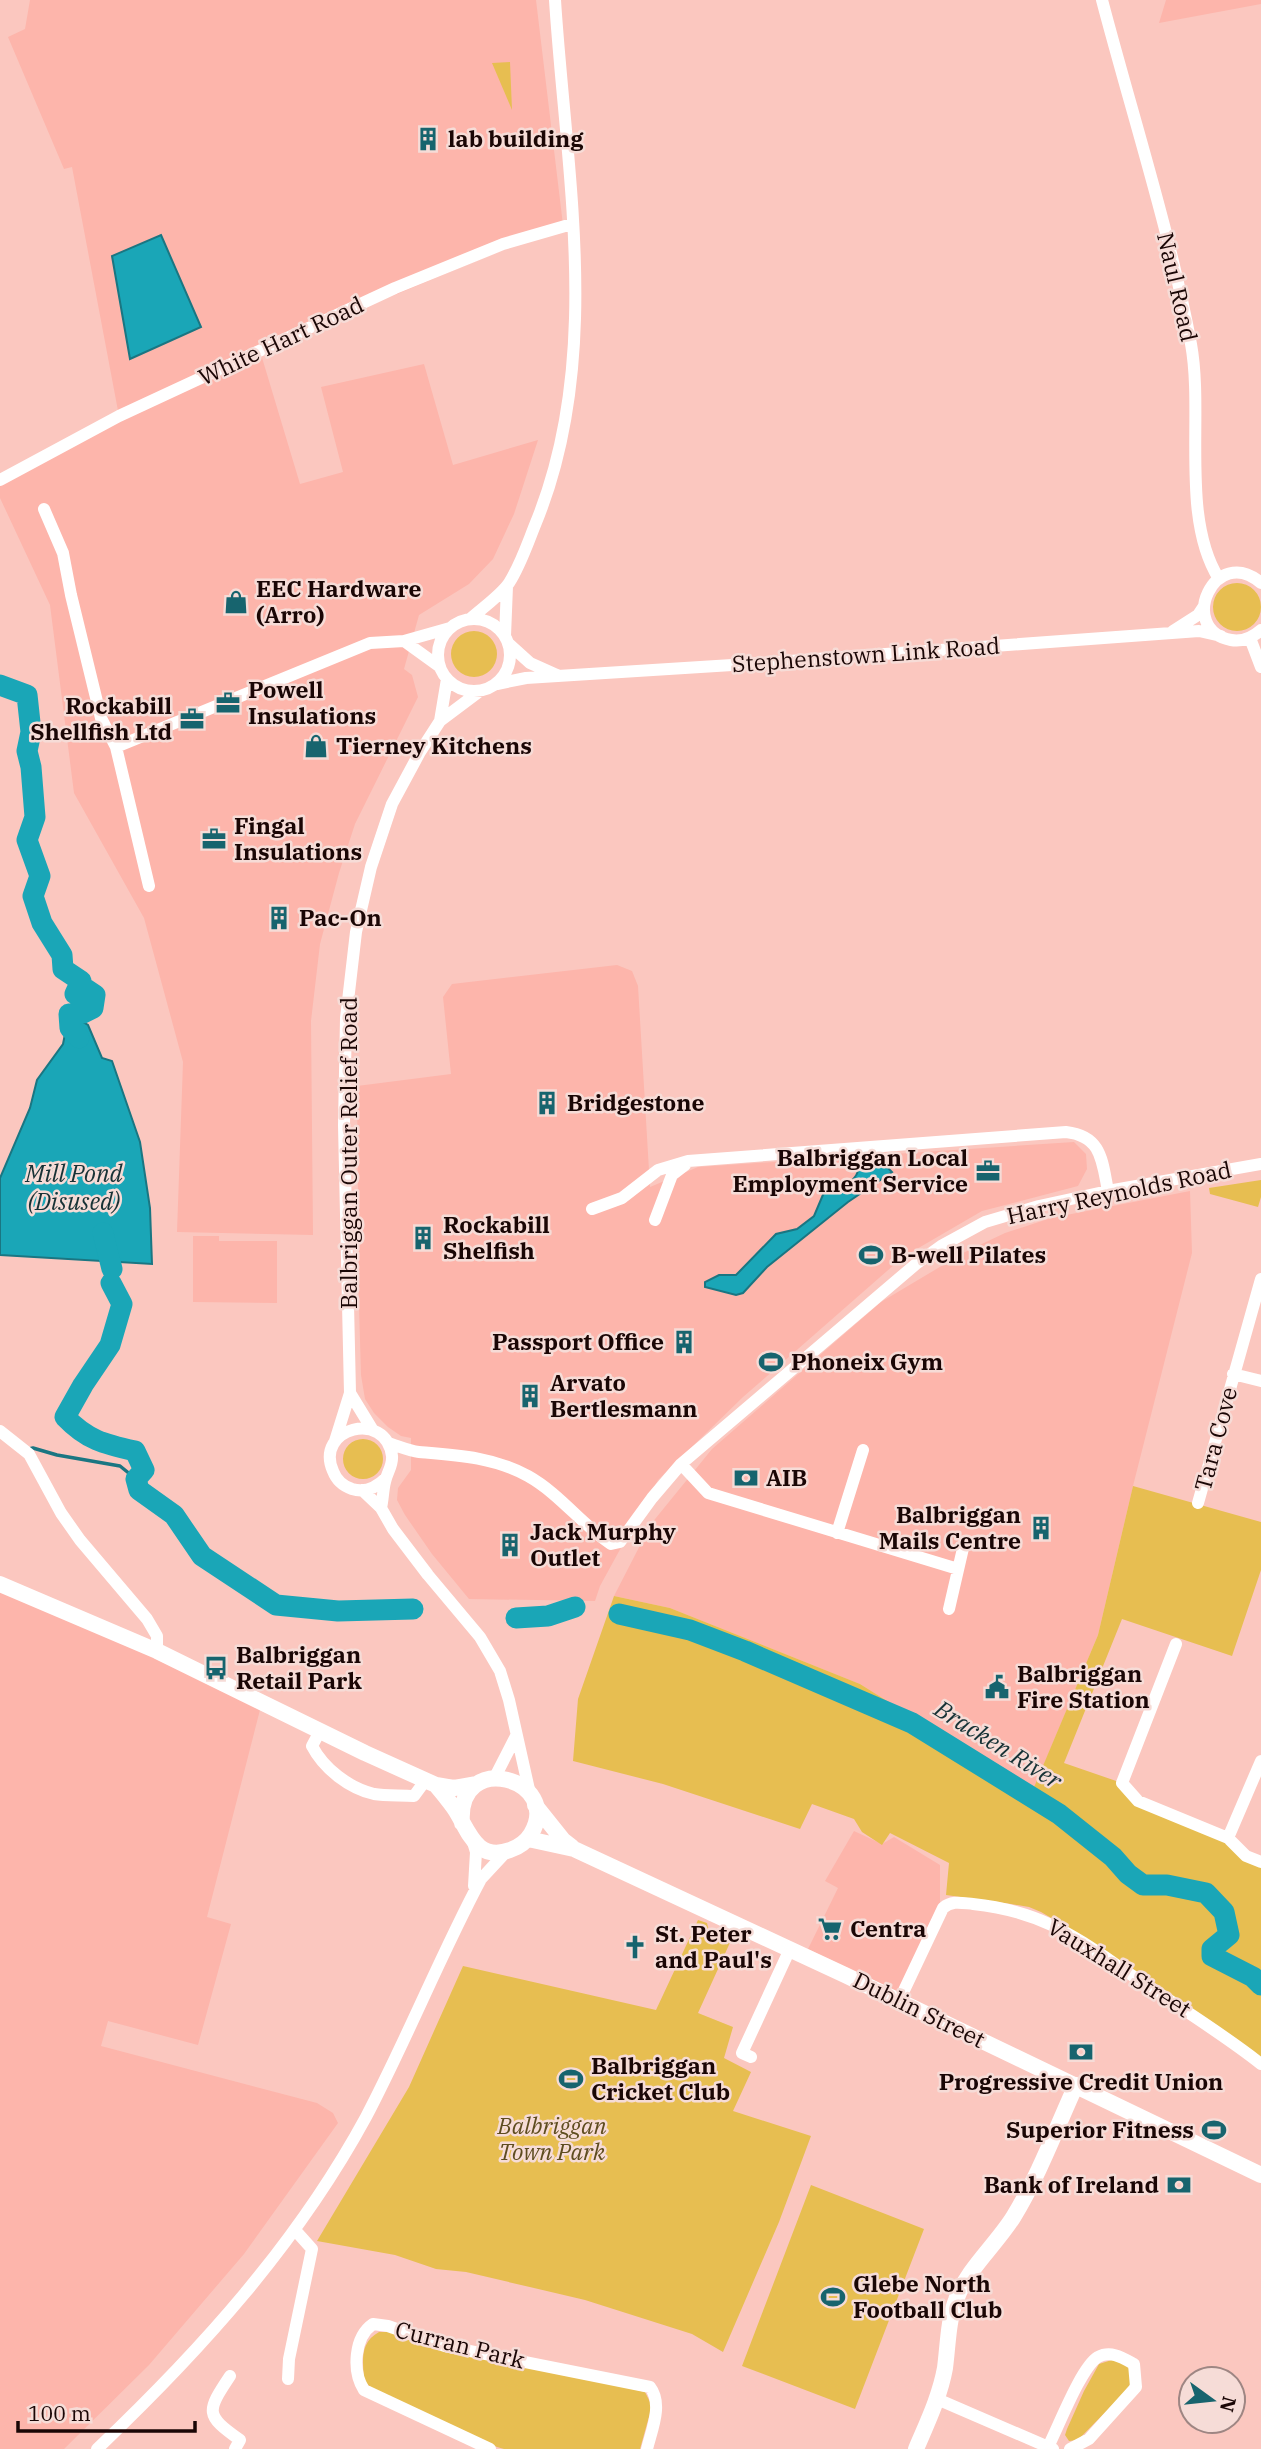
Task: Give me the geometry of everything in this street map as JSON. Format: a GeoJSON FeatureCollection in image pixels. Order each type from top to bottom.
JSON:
{"type":"FeatureCollection","features":[{"type":"Feature","properties":{"kind":"main road"},"geometry":{"type":"LineString","coordinates":[[0,1584],[157,1651],[430,1783],[454,1788],[495,1777],[515,1781],[533,1799],[537,1817],[534,1829],[528,1839],[506,1852],[483,1849],[473,1842],[455,1810],[430,1783]]}},
{"type":"Feature","properties":{"kind":"main road"},"geometry":{"type":"LineString","coordinates":[[462,1824],[464,1802],[477,1784]]}},
{"type":"Feature","properties":{"kind":"main road","name":"Dublin Street"},"geometry":{"type":"LineString","coordinates":[[533,1799],[563,1840],[574,1849]]}},
{"type":"Feature","properties":{"kind":"main road","name":"Dublin Street"},"geometry":{"type":"LineString","coordinates":[[528,1839],[574,1849],[790,1949],[1261,2175]]}},
{"type":"Feature","properties":{"kind":"main road"},"geometry":{"type":"LineString","coordinates":[[916,2449],[937,2399],[945,2371],[951,2316],[962,2286],[1014,2216],[1076,2085]]}},
{"type":"Feature","properties":{"kind":"street"},"geometry":{"type":"LineString","coordinates":[[116,747],[370,643],[404,641],[450,628],[470,619],[507,586],[545,503],[565,418],[572,357],[576,292],[555,0]]}},
{"type":"Feature","properties":{"kind":"street","name":"Naul Road"},"geometry":{"type":"LineString","coordinates":[[1102,0],[1158,205],[1191,345],[1196,400],[1196,499],[1211,567],[1219,579]]}},
{"type":"Feature","properties":{"kind":"street","name":"White Hart Road"},"geometry":{"type":"LineString","coordinates":[[0,480],[119,416],[395,288],[503,244],[572,224]]}},
{"type":"Feature","properties":{"kind":"street"},"geometry":{"type":"LineString","coordinates":[[44,509],[63,553],[101,718],[116,747],[149,886]]}},
{"type":"Feature","properties":{"kind":"street"},"geometry":{"type":"LineString","coordinates":[[1170,634],[1198,615],[1204,606],[1208,590],[1219,579],[1233,573],[1242,573],[1261,583]]}},
{"type":"Feature","properties":{"kind":"street"},"geometry":{"type":"LineString","coordinates":[[404,641],[440,667],[447,679],[460,689],[480,691],[497,684],[509,667],[507,586]]}},
{"type":"Feature","properties":{"kind":"street"},"geometry":{"type":"LineString","coordinates":[[1204,606],[1208,623],[1222,636]]}},
{"type":"Feature","properties":{"kind":"street"},"geometry":{"type":"LineString","coordinates":[[470,619],[491,623],[507,640]]}},
{"type":"Feature","properties":{"kind":"street"},"geometry":{"type":"LineString","coordinates":[[440,667],[439,646],[450,628]]}},
{"type":"Feature","properties":{"kind":"street"},"geometry":{"type":"LineString","coordinates":[[1261,630],[1250,638],[1261,667]]}},
{"type":"Feature","properties":{"kind":"street","name":"Stephenstown Link Road"},"geometry":{"type":"LineString","coordinates":[[497,684],[526,678],[1206,631],[1231,639],[1250,638]]}},
{"type":"Feature","properties":{"kind":"street","name":"Stephenstown Link Road"},"geometry":{"type":"LineString","coordinates":[[507,640],[530,663],[562,677]]}},
{"type":"Feature","properties":{"kind":"street","name":"Balbriggan Outer Relief Road"},"geometry":{"type":"LineString","coordinates":[[440,721],[447,679]]}},
{"type":"Feature","properties":{"kind":"street","name":"Balbriggan Outer Relief Road"},"geometry":{"type":"LineString","coordinates":[[335,1441],[350,1393],[344,1125],[346,1018],[356,932],[371,867],[392,804],[440,721],[480,691]]}},
{"type":"Feature","properties":{"kind":"street"},"geometry":{"type":"LineString","coordinates":[[592,1209],[622,1198],[658,1170],[691,1161],[1066,1132],[1079,1134],[1097,1147],[1102,1158],[1108,1191]]}},
{"type":"Feature","properties":{"kind":"street"},"geometry":{"type":"LineString","coordinates":[[655,1220],[672,1175],[691,1161]]}},
{"type":"Feature","properties":{"kind":"street","name":"Harry Reynolds Road"},"geometry":{"type":"LineString","coordinates":[[388,1443],[416,1452],[463,1454],[526,1475],[556,1495],[596,1534],[611,1544],[620,1542],[681,1464],[889,1284],[941,1246],[985,1222],[1004,1215],[1108,1191],[1261,1164]]}},
{"type":"Feature","properties":{"kind":"street","name":"Tara Cove"},"geometry":{"type":"LineString","coordinates":[[1198,1503],[1261,1279]]}},
{"type":"Feature","properties":{"kind":"street","name":"Tara Cove"},"geometry":{"type":"LineString","coordinates":[[1233,1374],[1261,1381]]}},
{"type":"Feature","properties":{"kind":"street"},"geometry":{"type":"LineString","coordinates":[[350,1393],[372,1429],[388,1443],[392,1452],[382,1508]]}},
{"type":"Feature","properties":{"kind":"street"},"geometry":{"type":"LineString","coordinates":[[372,1429],[351,1429],[335,1441],[331,1450],[331,1469],[343,1485],[362,1490],[382,1508],[393,1529],[428,1576],[480,1637],[500,1671],[533,1799]]}},
{"type":"Feature","properties":{"kind":"street"},"geometry":{"type":"LineString","coordinates":[[0,1431],[25,1451],[80,1540],[147,1619],[157,1636],[157,1651]]}},
{"type":"Feature","properties":{"kind":"street"},"geometry":{"type":"LineString","coordinates":[[838,1533],[863,1450]]}},
{"type":"Feature","properties":{"kind":"street"},"geometry":{"type":"LineString","coordinates":[[362,1490],[379,1484],[416,1452]]}},
{"type":"Feature","properties":{"kind":"street"},"geometry":{"type":"LineString","coordinates":[[681,1464],[708,1493],[958,1569]]}},
{"type":"Feature","properties":{"kind":"street"},"geometry":{"type":"LineString","coordinates":[[949,1609],[964,1544]]}},
{"type":"Feature","properties":{"kind":"street"},"geometry":{"type":"LineString","coordinates":[[1176,1644],[1122,1783],[1138,1801],[1228,1838],[1246,1856],[1261,1862]]}},
{"type":"Feature","properties":{"kind":"street"},"geometry":{"type":"LineString","coordinates":[[320,1731],[312,1746],[317,1756],[335,1774],[358,1789],[376,1794],[414,1796],[430,1783]]}},
{"type":"Feature","properties":{"kind":"street"},"geometry":{"type":"LineString","coordinates":[[495,1777],[516,1737]]}},
{"type":"Feature","properties":{"kind":"street"},"geometry":{"type":"LineString","coordinates":[[1228,1838],[1261,1761]]}},
{"type":"Feature","properties":{"kind":"street"},"geometry":{"type":"LineString","coordinates":[[473,1842],[476,1852],[473,1894]]}},
{"type":"Feature","properties":{"kind":"street"},"geometry":{"type":"LineString","coordinates":[[97,2449],[179,2369],[224,2320],[295,2230],[365,2118],[481,1879],[506,1852]]}},
{"type":"Feature","properties":{"kind":"street","name":"Vauxhall Street"},"geometry":{"type":"LineString","coordinates":[[899,2001],[943,1908],[954,1902],[1000,1907],[1029,1914],[1073,1935],[1221,2032],[1261,2064]]}},
{"type":"Feature","properties":{"kind":"street"},"geometry":{"type":"LineString","coordinates":[[751,2057],[742,2053],[790,1949]]}},
{"type":"Feature","properties":{"kind":"street"},"geometry":{"type":"LineString","coordinates":[[288,2379],[292,2345],[312,2249],[295,2230]]}},
{"type":"Feature","properties":{"kind":"street","name":"Curran Park"},"geometry":{"type":"LineString","coordinates":[[490,2449],[364,2390],[357,2379],[356,2357],[365,2330],[373,2324],[388,2326],[445,2346],[649,2387],[657,2407],[647,2449]]}},
{"type":"Feature","properties":{"kind":"street"},"geometry":{"type":"LineString","coordinates":[[937,2399],[1051,2448],[1086,2369],[1099,2356],[1118,2355],[1134,2364],[1136,2387],[1089,2440],[1069,2449]]}},
{"type":"Feature","properties":{"kind":"street"},"geometry":{"type":"LineString","coordinates":[[230,2376],[216,2398],[212,2412],[214,2419],[240,2440],[235,2449]]}},
{"type":"Feature","properties":{"kind":"shaded area"},"geometry":{"type":"Polygon","coordinates":[[[30,0],[536,0],[563,225],[260,351],[300,484],[343,472],[321,387],[424,364],[453,465],[538,440],[514,514],[493,559],[469,584],[419,615],[404,669],[412,675],[418,697],[355,824],[339,873],[320,944],[311,1021],[313,1235],[177,1232],[183,1062],[144,918],[74,793],[50,605],[0,498],[0,480],[119,416],[72,167],[64,169],[8,37],[25,29],[30,0]]]}},
{"type":"Feature","properties":{"kind":"shaded area"},"geometry":{"type":"Polygon","coordinates":[[[1166,0],[1261,0],[1261,4],[1159,23],[1166,0]]]}},
{"type":"Feature","properties":{"kind":"shaded area"},"geometry":{"type":"Polygon","coordinates":[[[617,965],[632,971],[638,986],[650,1187],[698,1167],[1074,1142],[1086,1154],[1087,1169],[1078,1186],[982,1211],[903,1257],[743,1397],[658,1480],[600,1586],[595,1601],[469,1599],[432,1554],[397,1500],[398,1488],[411,1470],[411,1438],[401,1436],[388,1427],[365,1399],[361,1375],[359,1306],[357,1086],[451,1074],[443,997],[452,984],[617,965]]]}},
{"type":"Feature","properties":{"kind":"shaded area"},"geometry":{"type":"Polygon","coordinates":[[[1190,1191],[1192,1253],[1098,1635],[1032,1793],[860,1684],[670,1608],[614,1596],[651,1524],[712,1449],[881,1302],[965,1252],[1005,1233],[1051,1218],[1190,1191]]]}},
{"type":"Feature","properties":{"kind":"shaded area"},"geometry":{"type":"Polygon","coordinates":[[[193,1236],[219,1236],[219,1241],[277,1241],[277,1303],[193,1302],[193,1236]]]}},
{"type":"Feature","properties":{"kind":"shaded area"},"geometry":{"type":"Polygon","coordinates":[[[0,1584],[262,1702],[207,1917],[231,1924],[198,2045],[108,2021],[101,2046],[317,2103],[333,2113],[338,2123],[244,2254],[149,2365],[64,2449],[0,2449],[0,1584]]]}},
{"type":"Feature","properties":{"kind":"shaded area"},"geometry":{"type":"Polygon","coordinates":[[[854,1831],[882,1844],[894,1837],[940,1865],[940,1904],[898,1992],[808,1949],[838,1888],[825,1881],[854,1831]]]}},
{"type":"Feature","properties":{"kind":"green space"},"geometry":{"type":"Polygon","coordinates":[[[510,62],[512,110],[492,63],[510,62]]]}},
{"type":"Feature","properties":{"kind":"green space"},"geometry":{"type":"Polygon","coordinates":[[[1237,583],[1254,590],[1261,607],[1254,624],[1237,631],[1220,624],[1213,607],[1220,590],[1237,583]]]}},
{"type":"Feature","properties":{"kind":"green space"},"geometry":{"type":"Polygon","coordinates":[[[474,631],[490,638],[497,654],[490,670],[474,677],[458,670],[451,654],[458,638],[474,631]]]}},
{"type":"Feature","properties":{"kind":"green space"},"geometry":{"type":"Polygon","coordinates":[[[1261,1180],[1258,1207],[1210,1194],[1209,1188],[1261,1180]]]}},
{"type":"Feature","properties":{"kind":"green space"},"geometry":{"type":"Polygon","coordinates":[[[363,1439],[377,1445],[383,1459],[377,1473],[363,1479],[349,1473],[343,1459],[349,1445],[363,1439]]]}},
{"type":"Feature","properties":{"kind":"green space"},"geometry":{"type":"Polygon","coordinates":[[[1133,1486],[1261,1522],[1261,1570],[1232,1656],[1122,1619],[1064,1763],[1122,1783],[1126,1789],[1228,1838],[1261,1862],[1261,2061],[1082,1936],[1041,1912],[1029,1907],[946,1895],[949,1863],[890,1833],[882,1845],[862,1832],[854,1819],[812,1804],[800,1829],[663,1784],[573,1761],[578,1699],[614,1596],[670,1608],[860,1684],[1032,1792],[1098,1635],[1133,1486]]]}},
{"type":"Feature","properties":{"kind":"green space","name":"Balbriggan Town Park"},"geometry":{"type":"Polygon","coordinates":[[[698,1920],[707,1923],[709,1931],[733,1936],[698,2013],[733,2027],[724,2058],[751,2072],[733,2111],[811,2136],[779,2222],[723,2352],[692,2334],[585,2300],[466,2272],[436,2269],[395,2255],[317,2241],[409,2087],[463,1966],[656,2010],[698,1920]]]}},
{"type":"Feature","properties":{"kind":"green space","name":"Glebe North Football Club"},"geometry":{"type":"Polygon","coordinates":[[[811,2185],[924,2229],[855,2409],[742,2366],[811,2185]]]}},
{"type":"Feature","properties":{"kind":"green space"},"geometry":{"type":"Polygon","coordinates":[[[379,2332],[389,2332],[645,2392],[652,2406],[640,2449],[497,2447],[376,2392],[364,2381],[365,2347],[379,2332]]]}},
{"type":"Feature","properties":{"kind":"green space"},"geometry":{"type":"Polygon","coordinates":[[[1115,2359],[1129,2369],[1129,2388],[1078,2440],[1069,2441],[1065,2435],[1067,2429],[1099,2364],[1115,2359]]]}},
{"type":"Feature","properties":{"kind":"water"},"geometry":{"type":"Polygon","coordinates":[[[161,235],[201,327],[130,359],[112,256],[161,235]]]}},
{"type":"Feature","properties":{"kind":"water","name":"Mill Pond (Disused)"},"geometry":{"type":"Polygon","coordinates":[[[69,1014],[88,1025],[102,1058],[112,1061],[140,1142],[150,1208],[152,1264],[0,1255],[0,1178],[30,1108],[37,1080],[63,1044],[69,1014]]]}},
{"type":"Feature","properties":{"kind":"water"},"geometry":{"type":"Polygon","coordinates":[[[873,1162],[885,1165],[892,1172],[848,1202],[767,1267],[743,1293],[736,1295],[705,1287],[705,1282],[719,1275],[736,1275],[776,1234],[797,1229],[814,1216],[825,1190],[832,1185],[841,1188],[850,1183],[859,1169],[873,1162]]]}},
{"type":"Feature","properties":{"kind":"waterway","name":"Bracken River"},"geometry":{"type":"LineString","coordinates":[[0,685],[27,695],[31,732],[27,751],[35,817],[27,840],[40,876],[33,896],[42,923],[62,955],[63,969],[81,981],[75,994],[86,989],[95,995],[93,1008],[83,1013],[69,1014],[70,1028],[79,1038]]}},
{"type":"Feature","properties":{"kind":"waterway","name":"Bracken River"},"geometry":{"type":"LineString","coordinates":[[103,1233],[112,1269]]}},
{"type":"Feature","properties":{"kind":"waterway","name":"Bracken River"},"geometry":{"type":"LineString","coordinates":[[111,1283],[122,1304],[110,1345],[65,1417],[97,1440],[135,1451],[144,1470],[136,1479],[139,1490],[174,1515],[202,1556],[276,1605],[338,1611],[413,1609]]}},
{"type":"Feature","properties":{"kind":"waterway"},"geometry":{"type":"LineString","coordinates":[[29,1449],[120,1466],[136,1479]]}},
{"type":"Feature","properties":{"kind":"waterway","name":"Bracken River"},"geometry":{"type":"LineString","coordinates":[[516,1618],[548,1616],[575,1607]]}},
{"type":"Feature","properties":{"kind":"waterway","name":"Bracken River"},"geometry":{"type":"LineString","coordinates":[[619,1614],[690,1630],[912,1723],[1059,1814],[1143,1885],[1167,1885],[1206,1893],[1224,1912],[1229,1935],[1212,1949],[1212,1956],[1253,1977],[1261,1985]]}},
{"type":"Feature","properties":{"kind":"place","name":"lab building"},"geometry":{"type":"Point","coordinates":[428,139]}},
{"type":"Feature","properties":{"kind":"place","name":"EEC Hardware (Arro)"},"geometry":{"type":"Point","coordinates":[236,602]}},
{"type":"Feature","properties":{"kind":"place","name":"Powell Insulations"},"geometry":{"type":"Point","coordinates":[228,703]}},
{"type":"Feature","properties":{"kind":"place","name":"Rockabill Shellfish Ltd"},"geometry":{"type":"Point","coordinates":[192,719]}},
{"type":"Feature","properties":{"kind":"place","name":"Tierney Kitchens"},"geometry":{"type":"Point","coordinates":[316,746]}},
{"type":"Feature","properties":{"kind":"place","name":"Fingal Insulations"},"geometry":{"type":"Point","coordinates":[214,839]}},
{"type":"Feature","properties":{"kind":"place","name":"Pac-On"},"geometry":{"type":"Point","coordinates":[279,918]}},
{"type":"Feature","properties":{"kind":"place","name":"Bridgestone"},"geometry":{"type":"Point","coordinates":[547,1103]}},
{"type":"Feature","properties":{"kind":"place","name":"Balbriggan Local Employment Service"},"geometry":{"type":"Point","coordinates":[988,1171]}},
{"type":"Feature","properties":{"kind":"place","name":"Rockabill Shelfish"},"geometry":{"type":"Point","coordinates":[423,1238]}},
{"type":"Feature","properties":{"kind":"place","name":"B-well Pilates"},"geometry":{"type":"Point","coordinates":[871,1255]}},
{"type":"Feature","properties":{"kind":"place","name":"Passport Office"},"geometry":{"type":"Point","coordinates":[684,1342]}},
{"type":"Feature","properties":{"kind":"place","name":"Phoneix Gym"},"geometry":{"type":"Point","coordinates":[771,1362]}},
{"type":"Feature","properties":{"kind":"place","name":"Arvato Bertlesmann"},"geometry":{"type":"Point","coordinates":[530,1396]}},
{"type":"Feature","properties":{"kind":"place","name":"AIB"},"geometry":{"type":"Point","coordinates":[746,1478]}},
{"type":"Feature","properties":{"kind":"place","name":"Balbriggan Mails Centre"},"geometry":{"type":"Point","coordinates":[1041,1528]}},
{"type":"Feature","properties":{"kind":"place","name":"Jack Murphy Outlet"},"geometry":{"type":"Point","coordinates":[510,1545]}},
{"type":"Feature","properties":{"kind":"place","name":"Balbriggan Retail Park"},"geometry":{"type":"Point","coordinates":[216,1668]}},
{"type":"Feature","properties":{"kind":"place","name":"Balbriggan Fire Station"},"geometry":{"type":"Point","coordinates":[997,1687]}},
{"type":"Feature","properties":{"kind":"place","name":"Centra"},"geometry":{"type":"Point","coordinates":[830,1929]}},
{"type":"Feature","properties":{"kind":"place","name":"St. Peter and Paul's"},"geometry":{"type":"Point","coordinates":[635,1947]}},
{"type":"Feature","properties":{"kind":"place","name":"Progressive Credit Union"},"geometry":{"type":"Point","coordinates":[1081,2052]}},
{"type":"Feature","properties":{"kind":"place","name":"Balbriggan Cricket Club"},"geometry":{"type":"Point","coordinates":[571,2079]}},
{"type":"Feature","properties":{"kind":"place","name":"Superior Fitness"},"geometry":{"type":"Point","coordinates":[1214,2130]}},
{"type":"Feature","properties":{"kind":"place","name":"Bank of Ireland"},"geometry":{"type":"Point","coordinates":[1179,2185]}},
{"type":"Feature","properties":{"kind":"place","name":"Glebe North Football Club"},"geometry":{"type":"Point","coordinates":[833,2297]}}]}
